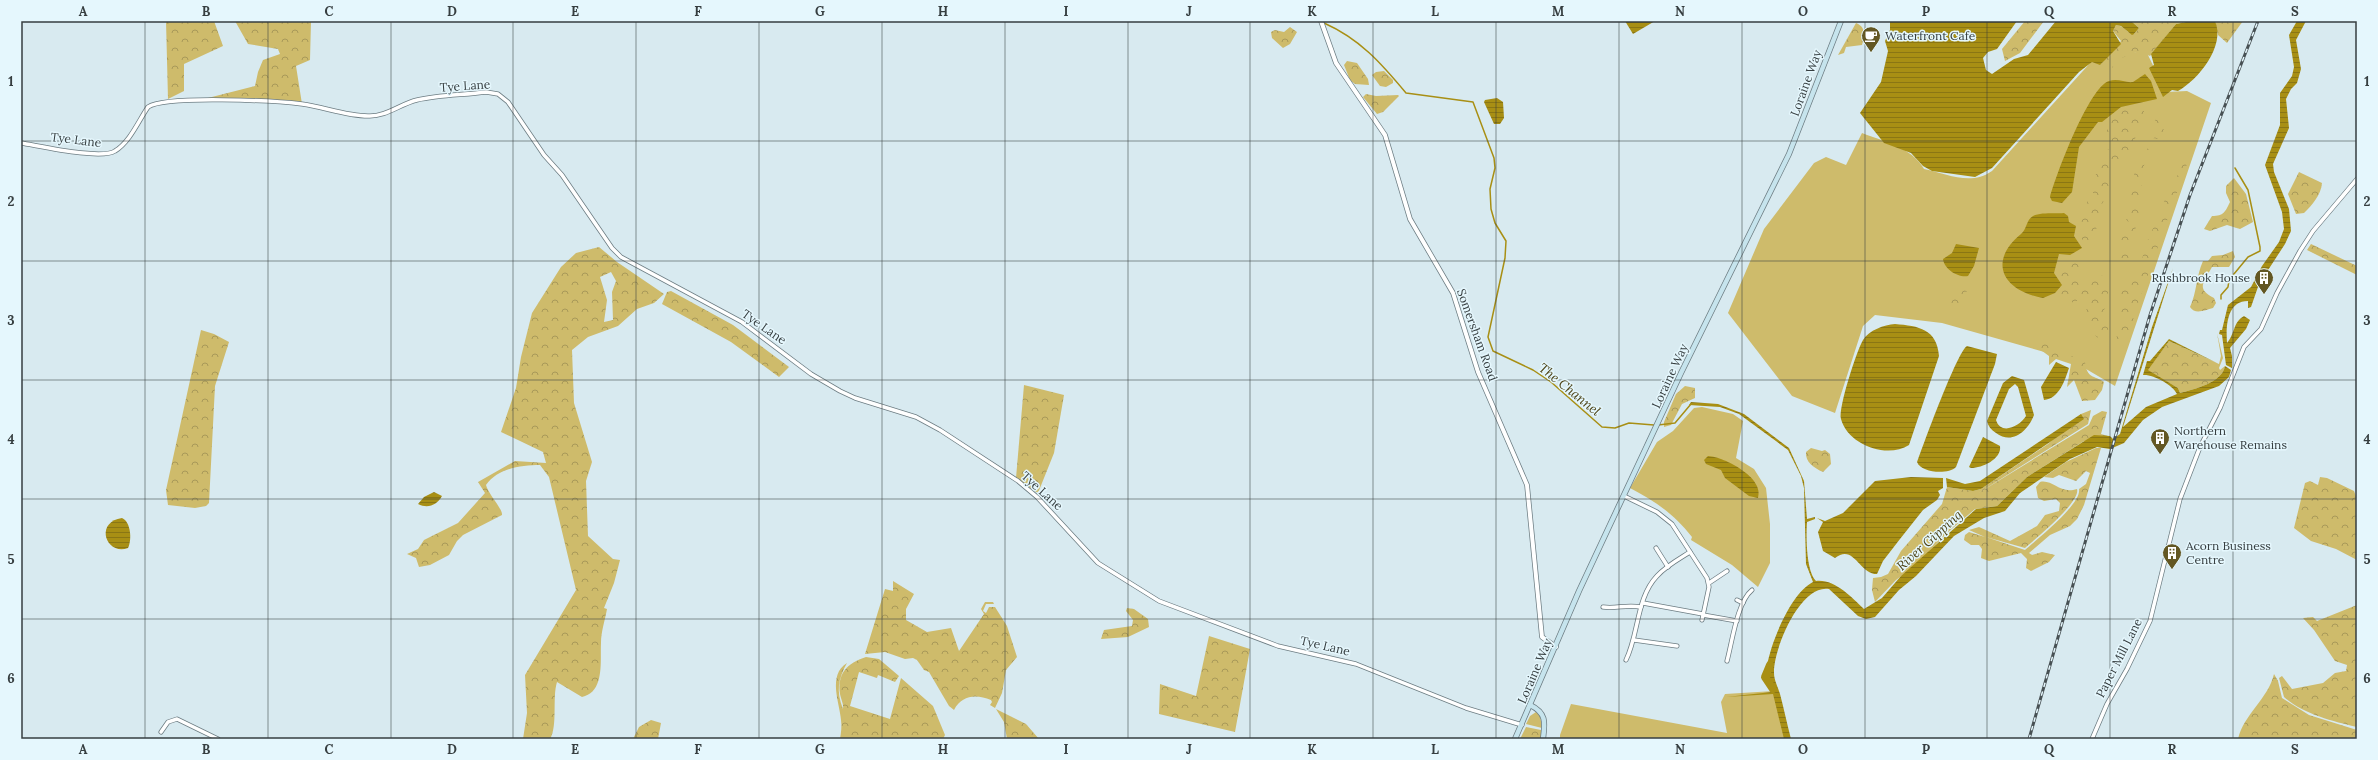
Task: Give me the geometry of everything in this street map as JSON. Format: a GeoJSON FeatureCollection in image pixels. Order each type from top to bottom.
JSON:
{"type":"FeatureCollection","features":[{"type":"Feature","properties":{"kind":"main road","name":"Loraine Way"},"geometry":{"type":"LineString","coordinates":[[1515,739],[1579,591],[1789,154],[1841,21]]}},
{"type":"Feature","properties":{"kind":"main road"},"geometry":{"type":"LineString","coordinates":[[1530,706],[1543,713],[1543,739]]}},
{"type":"Feature","properties":{"kind":"street","name":"Somersham Road"},"geometry":{"type":"LineString","coordinates":[[1321,21],[1336,63],[1384,135],[1410,219],[1453,293],[1478,372],[1527,485],[1542,637],[1556,647]]}},
{"type":"Feature","properties":{"kind":"street","name":"Tye Lane"},"geometry":{"type":"LineString","coordinates":[[21,142],[94,154],[108,154],[120,147],[148,107],[167,102],[204,99],[302,104],[367,116],[385,113],[416,100],[486,92],[498,94],[510,104],[544,155],[562,175],[612,248],[621,257],[742,322],[811,374],[840,391],[862,401],[916,417],[940,430],[1018,481],[1037,497],[1098,563],[1159,601],[1278,646],[1356,664],[1466,708],[1522,725]]}},
{"type":"Feature","properties":{"kind":"street","name":"Paper Mill Lane"},"geometry":{"type":"LineString","coordinates":[[2092,739],[2107,704],[2127,669],[2150,621],[2180,499],[2200,448],[2220,408],[2244,347],[2261,329],[2277,293],[2313,231],[2357,179]]}},
{"type":"Feature","properties":{"kind":"street"},"geometry":{"type":"LineString","coordinates":[[1624,496],[1665,518],[1690,552],[1709,583],[1702,620]]}},
{"type":"Feature","properties":{"kind":"street"},"geometry":{"type":"LineString","coordinates":[[1656,548],[1668,567]]}},
{"type":"Feature","properties":{"kind":"street"},"geometry":{"type":"LineString","coordinates":[[1626,660],[1634,640],[1642,605],[1653,580],[1668,567],[1690,552]]}},
{"type":"Feature","properties":{"kind":"street"},"geometry":{"type":"LineString","coordinates":[[1709,583],[1727,571]]}},
{"type":"Feature","properties":{"kind":"street"},"geometry":{"type":"LineString","coordinates":[[1727,662],[1743,603],[1752,590]]}},
{"type":"Feature","properties":{"kind":"street"},"geometry":{"type":"LineString","coordinates":[[1737,600],[1743,603]]}},
{"type":"Feature","properties":{"kind":"street"},"geometry":{"type":"LineString","coordinates":[[1603,607],[1611,608],[1627,605],[1642,605],[1703,614],[1737,621]]}},
{"type":"Feature","properties":{"kind":"street"},"geometry":{"type":"LineString","coordinates":[[1634,640],[1677,646]]}},
{"type":"Feature","properties":{"kind":"street"},"geometry":{"type":"LineString","coordinates":[[161,732],[168,722],[177,719],[218,739]]}},
{"type":"Feature","properties":{"kind":"green space"},"geometry":{"type":"Polygon","coordinates":[[[166,21],[214,21],[223,46],[184,64],[184,91],[168,99],[166,21]]]}},
{"type":"Feature","properties":{"kind":"green space"},"geometry":{"type":"Polygon","coordinates":[[[235,21],[311,21],[310,60],[296,66],[302,104],[204,99],[255,86],[258,72],[263,60],[280,54],[278,49],[248,44],[235,21]]]}},
{"type":"Feature","properties":{"kind":"green space"},"geometry":{"type":"Polygon","coordinates":[[[2025,21],[2044,21],[2020,53],[2005,61],[2002,49],[2025,21]]]}},
{"type":"Feature","properties":{"kind":"green space"},"geometry":{"type":"Polygon","coordinates":[[[2131,21],[2191,21],[2176,24],[2150,56],[2145,54],[2141,56],[2135,52],[2117,60],[2112,68],[2100,65],[2121,41],[2113,31],[2116,25],[2121,26],[2132,34],[2134,34],[2139,28],[2131,21]]]}},
{"type":"Feature","properties":{"kind":"green space"},"geometry":{"type":"Polygon","coordinates":[[[2215,21],[2243,21],[2227,43],[2218,35],[2215,21]]]}},
{"type":"Feature","properties":{"kind":"green space"},"geometry":{"type":"Polygon","coordinates":[[[1856,23],[1862,27],[1864,32],[1862,45],[1846,47],[1844,53],[1838,55],[1856,23]]]}},
{"type":"Feature","properties":{"kind":"green space"},"geometry":{"type":"Polygon","coordinates":[[[1290,27],[1297,32],[1290,44],[1283,48],[1272,38],[1271,32],[1275,30],[1284,32],[1290,27]]]}},
{"type":"Feature","properties":{"kind":"green space"},"geometry":{"type":"Polygon","coordinates":[[[2121,51],[2147,53],[2166,92],[2187,91],[2211,103],[2115,386],[2069,359],[1942,323],[1875,315],[1863,326],[1835,413],[1792,396],[1728,313],[1764,229],[1814,163],[1826,157],[1846,165],[1862,133],[1905,150],[1919,162],[1924,169],[1959,178],[1976,178],[1992,171],[2092,61],[2102,65],[2121,51]]]}},
{"type":"Feature","properties":{"kind":"green space"},"geometry":{"type":"Polygon","coordinates":[[[1347,61],[1357,63],[1368,79],[1369,85],[1355,84],[1350,80],[1344,65],[1347,61]]]}},
{"type":"Feature","properties":{"kind":"green space"},"geometry":{"type":"Polygon","coordinates":[[[1384,71],[1393,80],[1393,83],[1386,87],[1380,86],[1372,75],[1376,72],[1384,71]]]}},
{"type":"Feature","properties":{"kind":"green space"},"geometry":{"type":"Polygon","coordinates":[[[1366,94],[1376,96],[1399,96],[1383,112],[1377,114],[1363,97],[1366,94]]]}},
{"type":"Feature","properties":{"kind":"green space"},"geometry":{"type":"Polygon","coordinates":[[[2143,106],[2144,112],[2129,157],[2112,170],[2107,176],[2111,183],[2110,188],[2102,204],[2096,230],[2086,246],[2082,238],[2080,226],[2086,213],[2087,201],[2094,196],[2092,183],[2094,177],[2100,169],[2105,154],[2112,145],[2107,132],[2107,123],[2124,109],[2143,106]]]}},
{"type":"Feature","properties":{"kind":"green space"},"geometry":{"type":"Polygon","coordinates":[[[2157,117],[2165,120],[2162,140],[2153,138],[2152,126],[2157,117]]]}},
{"type":"Feature","properties":{"kind":"green space"},"geometry":{"type":"Polygon","coordinates":[[[2152,145],[2157,148],[2146,159],[2143,169],[2139,219],[2129,246],[2129,257],[2123,269],[2121,265],[2118,236],[2123,236],[2127,232],[2129,223],[2126,219],[2131,208],[2129,193],[2133,187],[2135,170],[2145,152],[2152,145]]]}},
{"type":"Feature","properties":{"kind":"green space"},"geometry":{"type":"Polygon","coordinates":[[[2184,155],[2188,156],[2188,161],[2134,315],[2131,332],[2121,347],[2116,341],[2121,308],[2119,286],[2122,284],[2130,287],[2138,272],[2149,236],[2164,208],[2163,204],[2173,180],[2178,175],[2184,155]]]}},
{"type":"Feature","properties":{"kind":"green space"},"geometry":{"type":"Polygon","coordinates":[[[2299,172],[2322,183],[2316,200],[2304,213],[2296,214],[2288,194],[2299,172]]]}},
{"type":"Feature","properties":{"kind":"green space"},"geometry":{"type":"Polygon","coordinates":[[[2234,178],[2246,194],[2253,222],[2240,229],[2227,225],[2210,231],[2204,229],[2212,216],[2224,213],[2227,208],[2230,202],[2226,193],[2226,186],[2234,178]]]}},
{"type":"Feature","properties":{"kind":"green space"},"geometry":{"type":"Polygon","coordinates":[[[2311,244],[2357,266],[2357,275],[2307,250],[2311,244]]]}},
{"type":"Feature","properties":{"kind":"green space"},"geometry":{"type":"Polygon","coordinates":[[[599,247],[617,262],[664,294],[654,303],[637,309],[618,326],[588,337],[572,350],[574,403],[592,462],[586,481],[588,536],[613,559],[620,560],[614,583],[604,608],[607,609],[601,639],[601,667],[595,689],[582,697],[557,682],[554,727],[550,739],[523,739],[527,713],[525,675],[576,590],[549,477],[540,465],[518,467],[503,471],[491,479],[486,485],[489,493],[502,512],[502,515],[463,535],[457,541],[449,555],[430,565],[419,567],[416,558],[407,554],[418,549],[424,540],[458,523],[485,493],[478,482],[515,461],[546,463],[543,452],[501,432],[516,388],[521,357],[532,313],[561,267],[576,253],[599,247]],[[611,272],[600,277],[607,300],[604,322],[613,320],[612,292],[616,281],[611,272]]]}},
{"type":"Feature","properties":{"kind":"green space"},"geometry":{"type":"Polygon","coordinates":[[[2233,251],[2235,257],[2229,267],[2212,267],[2204,281],[2203,288],[2205,292],[2214,298],[2216,303],[2213,308],[2200,311],[2195,311],[2192,309],[2190,307],[2203,261],[2208,261],[2212,256],[2223,255],[2233,251]]]}},
{"type":"Feature","properties":{"kind":"green space"},"geometry":{"type":"Polygon","coordinates":[[[2082,258],[2079,271],[2083,285],[2085,286],[2099,275],[2107,277],[2108,293],[2104,303],[2107,306],[2103,311],[2109,326],[2106,340],[2100,339],[2092,331],[2084,300],[2080,297],[2074,304],[2068,297],[2057,296],[2065,287],[2063,278],[2059,273],[2062,266],[2071,265],[2082,258]]]}},
{"type":"Feature","properties":{"kind":"green space"},"geometry":{"type":"Polygon","coordinates":[[[1964,289],[1967,292],[1965,304],[1963,306],[1948,304],[1950,297],[1964,289]]]}},
{"type":"Feature","properties":{"kind":"green space"},"geometry":{"type":"Polygon","coordinates":[[[671,291],[733,325],[789,367],[779,377],[731,342],[662,304],[667,292],[671,291]]]}},
{"type":"Feature","properties":{"kind":"green space"},"geometry":{"type":"Polygon","coordinates":[[[201,330],[214,334],[229,342],[215,386],[209,503],[206,506],[195,508],[168,505],[166,490],[201,330]]]}},
{"type":"Feature","properties":{"kind":"green space"},"geometry":{"type":"Polygon","coordinates":[[[2217,333],[2223,358],[2219,368],[2220,370],[2225,366],[2219,377],[2213,381],[2180,393],[2178,388],[2147,370],[2169,341],[2219,364],[2221,356],[2217,333]]]}},
{"type":"Feature","properties":{"kind":"green space"},"geometry":{"type":"Polygon","coordinates":[[[2034,339],[2085,362],[2089,374],[2104,382],[2102,390],[2095,400],[2082,401],[2074,380],[2067,387],[2071,364],[2056,359],[2049,365],[2049,356],[2034,345],[2034,339]]]}},
{"type":"Feature","properties":{"kind":"green space"},"geometry":{"type":"Polygon","coordinates":[[[1024,385],[1064,395],[1054,453],[1038,493],[1016,478],[1024,385]]]}},
{"type":"Feature","properties":{"kind":"green space"},"geometry":{"type":"Polygon","coordinates":[[[1685,386],[1695,388],[1695,398],[1682,404],[1671,425],[1664,427],[1664,422],[1676,394],[1685,386]]]}},
{"type":"Feature","properties":{"kind":"green space"},"geometry":{"type":"Polygon","coordinates":[[[1702,407],[1733,414],[1743,421],[1736,458],[1754,469],[1766,488],[1770,524],[1770,563],[1758,587],[1732,565],[1691,540],[1692,537],[1678,521],[1664,509],[1630,488],[1657,442],[1673,431],[1694,408],[1702,407]]]}},
{"type":"Feature","properties":{"kind":"green space"},"geometry":{"type":"Polygon","coordinates":[[[2091,410],[2088,424],[1977,494],[2089,425],[2093,416],[2102,411],[2107,412],[2101,434],[2108,436],[2107,440],[2084,441],[2027,477],[1997,506],[1975,509],[1947,533],[1917,564],[1896,580],[1875,602],[1872,590],[1873,578],[1888,574],[1901,551],[1942,504],[1947,487],[1973,491],[1981,489],[2048,444],[2081,414],[2091,410]]]}},
{"type":"Feature","properties":{"kind":"green space"},"geometry":{"type":"Polygon","coordinates":[[[1811,448],[1822,451],[1825,450],[1830,454],[1831,464],[1823,472],[1813,467],[1807,459],[1806,452],[1811,448]]]}},
{"type":"Feature","properties":{"kind":"green space"},"geometry":{"type":"Polygon","coordinates":[[[2096,448],[2101,448],[2084,505],[2077,519],[2070,526],[2050,535],[2029,553],[2032,555],[2042,552],[2055,555],[2049,562],[2031,571],[2026,568],[2027,559],[2021,553],[1989,561],[1981,558],[1982,549],[1979,545],[1971,545],[1964,540],[1965,535],[1969,532],[1985,537],[1969,530],[1979,527],[2010,541],[2037,526],[2045,515],[2059,511],[2060,503],[2056,499],[2044,501],[2038,498],[2036,487],[2040,482],[2049,483],[2066,490],[2077,489],[2076,495],[2065,511],[2025,548],[1986,537],[2025,550],[2066,512],[2078,496],[2079,489],[2086,484],[2090,473],[2086,471],[2076,481],[2059,475],[2053,478],[2044,477],[2066,462],[2096,448]]]}},
{"type":"Feature","properties":{"kind":"green space"},"geometry":{"type":"Polygon","coordinates":[[[2320,477],[2327,478],[2354,491],[2357,499],[2357,560],[2336,549],[2311,541],[2294,528],[2305,483],[2310,481],[2318,485],[2320,477]]]}},
{"type":"Feature","properties":{"kind":"green space"},"geometry":{"type":"Polygon","coordinates":[[[893,581],[914,594],[906,609],[906,620],[927,632],[951,628],[959,651],[984,614],[981,609],[985,602],[993,602],[994,604],[986,604],[983,611],[986,613],[989,607],[995,607],[1007,626],[1017,657],[1006,670],[1002,693],[995,708],[990,705],[992,702],[991,700],[980,697],[970,697],[961,701],[954,710],[949,706],[929,672],[924,670],[917,660],[913,658],[905,659],[885,652],[865,654],[885,589],[893,591],[893,581]]]}},
{"type":"Feature","properties":{"kind":"green space"},"geometry":{"type":"Polygon","coordinates":[[[2357,605],[2357,727],[2318,716],[2292,703],[2284,697],[2279,678],[2282,676],[2292,689],[2323,683],[2335,673],[2346,671],[2347,665],[2335,661],[2314,630],[2303,618],[2313,617],[2317,621],[2357,605]]]}},
{"type":"Feature","properties":{"kind":"green space"},"geometry":{"type":"Polygon","coordinates":[[[1127,608],[1134,609],[1148,619],[1149,627],[1128,637],[1101,639],[1104,630],[1132,626],[1133,620],[1126,611],[1127,608]]]}},
{"type":"Feature","properties":{"kind":"green space"},"geometry":{"type":"Polygon","coordinates":[[[1209,636],[1250,649],[1235,732],[1159,714],[1160,684],[1196,696],[1209,636]]]}},
{"type":"Feature","properties":{"kind":"green space"},"geometry":{"type":"Polygon","coordinates":[[[866,657],[879,659],[899,676],[895,682],[878,675],[877,678],[859,672],[850,706],[890,719],[901,678],[933,706],[945,735],[943,739],[840,739],[841,725],[836,690],[837,675],[841,668],[847,663],[840,680],[839,687],[845,670],[859,659],[866,657]],[[839,687],[839,696],[843,709],[843,706],[839,687]]]}},
{"type":"Feature","properties":{"kind":"green space"},"geometry":{"type":"Polygon","coordinates":[[[2274,674],[2278,681],[2282,698],[2309,715],[2357,730],[2357,739],[2238,739],[2245,722],[2267,691],[2274,674]]]}},
{"type":"Feature","properties":{"kind":"green space"},"geometry":{"type":"Polygon","coordinates":[[[1774,691],[1787,739],[1560,739],[1571,704],[1727,733],[1721,702],[1725,694],[1774,691]]]}},
{"type":"Feature","properties":{"kind":"green space"},"geometry":{"type":"Polygon","coordinates":[[[996,709],[1026,724],[1039,739],[1007,739],[1004,722],[996,709]]]}},
{"type":"Feature","properties":{"kind":"green space"},"geometry":{"type":"Polygon","coordinates":[[[1536,712],[1540,715],[1542,728],[1526,724],[1530,716],[1536,712]]]}},
{"type":"Feature","properties":{"kind":"green space"},"geometry":{"type":"Polygon","coordinates":[[[651,720],[661,723],[658,739],[633,739],[639,727],[651,720]]]}},
{"type":"Feature","properties":{"kind":"green space"},"geometry":{"type":"Polygon","coordinates":[[[1526,727],[1541,730],[1542,739],[1520,739],[1526,727]]]}},
{"type":"Feature","properties":{"kind":"shaded area"},"geometry":{"type":"Polygon","coordinates":[[[1625,21],[1655,21],[1633,34],[1625,21]]]}},
{"type":"Feature","properties":{"kind":"shaded area"},"geometry":{"type":"Polygon","coordinates":[[[1890,21],[2017,21],[1997,49],[1988,52],[1983,58],[1986,70],[1992,74],[2014,59],[2028,55],[2056,21],[2131,21],[2139,28],[2132,35],[2121,26],[2116,25],[2113,31],[2121,44],[2100,65],[2092,62],[2079,72],[1992,168],[1975,177],[1932,171],[1923,166],[1911,153],[1884,143],[1860,113],[1881,82],[1888,51],[1885,41],[1890,30],[1890,21]]]}},
{"type":"Feature","properties":{"kind":"shaded area"},"geometry":{"type":"Polygon","coordinates":[[[2191,21],[2215,21],[2217,41],[2208,61],[2194,79],[2178,91],[2172,90],[2163,97],[2149,68],[2154,65],[2151,54],[2176,24],[2191,21]]]}},
{"type":"Feature","properties":{"kind":"shaded area"},"geometry":{"type":"Polygon","coordinates":[[[2297,21],[2306,21],[2296,40],[2301,69],[2297,83],[2291,89],[2286,99],[2289,128],[2273,164],[2274,172],[2289,209],[2291,231],[2285,244],[2259,284],[2251,307],[2248,308],[2248,301],[2241,302],[2235,305],[2231,310],[2227,323],[2227,343],[2230,340],[2240,319],[2244,316],[2250,320],[2246,329],[2230,348],[2232,368],[2226,365],[2222,335],[2219,334],[2220,330],[2222,330],[2228,305],[2251,287],[2262,266],[2279,242],[2284,229],[2282,212],[2265,165],[2280,125],[2280,93],[2292,76],[2294,67],[2289,35],[2297,21]]]}},
{"type":"Feature","properties":{"kind":"shaded area"},"geometry":{"type":"Polygon","coordinates":[[[2145,74],[2151,81],[2157,99],[2121,107],[2102,122],[2098,122],[2079,147],[2072,192],[2062,203],[2052,201],[2050,197],[2066,152],[2092,99],[2101,87],[2109,81],[2115,80],[2133,82],[2145,74]]]}},
{"type":"Feature","properties":{"kind":"shaded area"},"geometry":{"type":"Polygon","coordinates":[[[1497,98],[1503,102],[1504,118],[1500,124],[1494,124],[1484,102],[1485,100],[1497,98]]]}},
{"type":"Feature","properties":{"kind":"shaded area"},"geometry":{"type":"Polygon","coordinates":[[[2064,213],[2068,216],[2069,222],[2076,226],[2074,236],[2082,248],[2070,255],[2059,254],[2054,273],[2062,285],[2055,293],[2043,298],[2018,289],[2009,282],[2004,274],[2002,265],[2004,255],[2023,232],[2029,220],[2033,216],[2064,213]]]}},
{"type":"Feature","properties":{"kind":"shaded area"},"geometry":{"type":"Polygon","coordinates":[[[1956,244],[1979,248],[1974,266],[1968,276],[1960,276],[1952,272],[1944,263],[1943,259],[1952,253],[1956,244]]]}},
{"type":"Feature","properties":{"kind":"shaded area"},"geometry":{"type":"Polygon","coordinates":[[[2173,268],[2123,427],[2146,407],[2177,394],[2171,387],[2162,381],[2152,376],[2143,375],[2147,361],[2150,361],[2169,339],[2217,363],[2169,341],[2148,370],[2178,388],[2180,393],[2213,381],[2223,372],[2225,366],[2231,370],[2229,377],[2219,386],[2162,407],[2143,420],[2124,443],[2110,449],[2097,447],[2070,459],[2020,493],[2005,511],[1984,518],[1954,536],[1916,576],[1899,590],[1875,617],[1866,619],[1858,616],[1829,589],[1818,590],[1808,597],[1790,620],[1778,649],[1775,663],[1775,678],[1791,739],[1784,739],[1773,694],[1726,697],[1772,692],[1766,673],[1773,644],[1783,619],[1797,596],[1813,582],[1806,564],[1804,488],[1801,476],[1788,450],[1739,414],[1720,407],[1689,405],[1691,402],[1718,404],[1744,414],[1789,448],[1804,481],[1807,519],[1815,517],[1815,519],[1807,522],[1807,553],[1810,570],[1816,581],[1823,581],[1836,586],[1848,594],[1864,609],[1882,598],[1901,576],[1976,509],[1997,506],[2027,477],[2094,435],[2110,436],[2113,439],[2120,434],[2152,327],[2173,268]]]}},
{"type":"Feature","properties":{"kind":"shaded area"},"geometry":{"type":"Polygon","coordinates":[[[1895,324],[1919,328],[1931,335],[1938,347],[1939,356],[1909,445],[1900,449],[1880,450],[1869,447],[1851,436],[1841,419],[1842,403],[1863,340],[1869,333],[1877,329],[1895,324]]]}},
{"type":"Feature","properties":{"kind":"shaded area"},"geometry":{"type":"Polygon","coordinates":[[[1967,346],[1997,354],[1995,364],[1956,467],[1952,470],[1941,472],[1929,471],[1919,466],[1917,462],[1948,381],[1962,352],[1967,346]]]}},
{"type":"Feature","properties":{"kind":"shaded area"},"geometry":{"type":"Polygon","coordinates":[[[2056,362],[2069,368],[2061,388],[2054,396],[2044,400],[2041,387],[2056,362]]]}},
{"type":"Feature","properties":{"kind":"shaded area"},"geometry":{"type":"Polygon","coordinates":[[[2012,376],[2024,380],[2034,415],[2024,431],[2008,438],[1993,431],[1988,425],[1987,421],[2003,383],[2012,376]],[[2015,384],[2009,389],[1996,420],[1998,425],[2002,428],[2011,428],[2015,426],[2026,416],[2018,387],[2015,384]]]}},
{"type":"Feature","properties":{"kind":"shaded area"},"geometry":{"type":"Polygon","coordinates":[[[2081,414],[2084,419],[1981,489],[1973,491],[1947,487],[1946,478],[1965,484],[1980,481],[2081,414]]]}},
{"type":"Feature","properties":{"kind":"shaded area"},"geometry":{"type":"Polygon","coordinates":[[[1983,437],[2000,446],[2000,451],[1995,459],[1990,462],[1975,468],[1971,468],[1969,467],[1983,437]]]}},
{"type":"Feature","properties":{"kind":"shaded area"},"geometry":{"type":"Polygon","coordinates":[[[1708,456],[1733,464],[1750,476],[1756,483],[1759,490],[1758,498],[1749,496],[1725,478],[1721,470],[1706,464],[1704,460],[1708,456]]]}},
{"type":"Feature","properties":{"kind":"shaded area"},"geometry":{"type":"Polygon","coordinates":[[[1911,477],[1943,478],[1943,488],[1938,491],[1940,495],[1937,500],[1923,510],[1883,561],[1877,574],[1871,573],[1852,556],[1842,554],[1835,558],[1823,551],[1818,532],[1823,522],[1817,518],[1825,521],[1843,513],[1875,481],[1911,477]]]}},
{"type":"Feature","properties":{"kind":"shaded area"},"geometry":{"type":"Polygon","coordinates":[[[434,492],[442,496],[438,502],[429,506],[418,504],[424,497],[434,492]]]}},
{"type":"Feature","properties":{"kind":"shaded area"},"geometry":{"type":"Polygon","coordinates":[[[122,518],[129,527],[130,540],[128,548],[120,549],[109,543],[106,538],[106,531],[108,526],[113,521],[122,518]]]}},
{"type":"Feature","properties":{"kind":"waterway","name":"The Channel"},"geometry":{"type":"LineString","coordinates":[[1324,23],[1337,29],[1359,44],[1379,62],[1406,93],[1473,102],[1494,158],[1495,168],[1490,189],[1491,209],[1495,223],[1506,241],[1505,258],[1488,337],[1493,351],[1533,370],[1551,382],[1602,427],[1615,428],[1629,423],[1654,425]]}},
{"type":"Feature","properties":{"kind":"waterway"},"geometry":{"type":"LineString","coordinates":[[2221,299],[2221,295],[2228,287],[2229,280],[2248,257],[2260,251],[2248,190],[2235,168]]}},
{"type":"Feature","properties":{"kind":"waterway","name":"The Channel"},"geometry":{"type":"LineString","coordinates":[[1658,425],[1675,423],[1691,404]]}},
{"type":"Feature","properties":{"kind":"waterway","name":"River Gipping"},"geometry":{"type":"LineString","coordinates":[[1770,665],[1765,677],[1773,689]]}},
{"type":"Feature","properties":{"kind":"railway"},"geometry":{"type":"LineString","coordinates":[[2029,739],[2150,315],[2190,195],[2258,21]]}},
{"type":"Feature","properties":{"kind":"place","name":"Waterfront Cafe"},"geometry":{"type":"Point","coordinates":[1871,53]}},
{"type":"Feature","properties":{"kind":"place","name":"Rushbrook House"},"geometry":{"type":"Point","coordinates":[2264,295]}},
{"type":"Feature","properties":{"kind":"place","name":"Northern Warehouse Remains"},"geometry":{"type":"Point","coordinates":[2160,455]}},
{"type":"Feature","properties":{"kind":"place","name":"Acorn Business Centre"},"geometry":{"type":"Point","coordinates":[2172,570]}}]}
